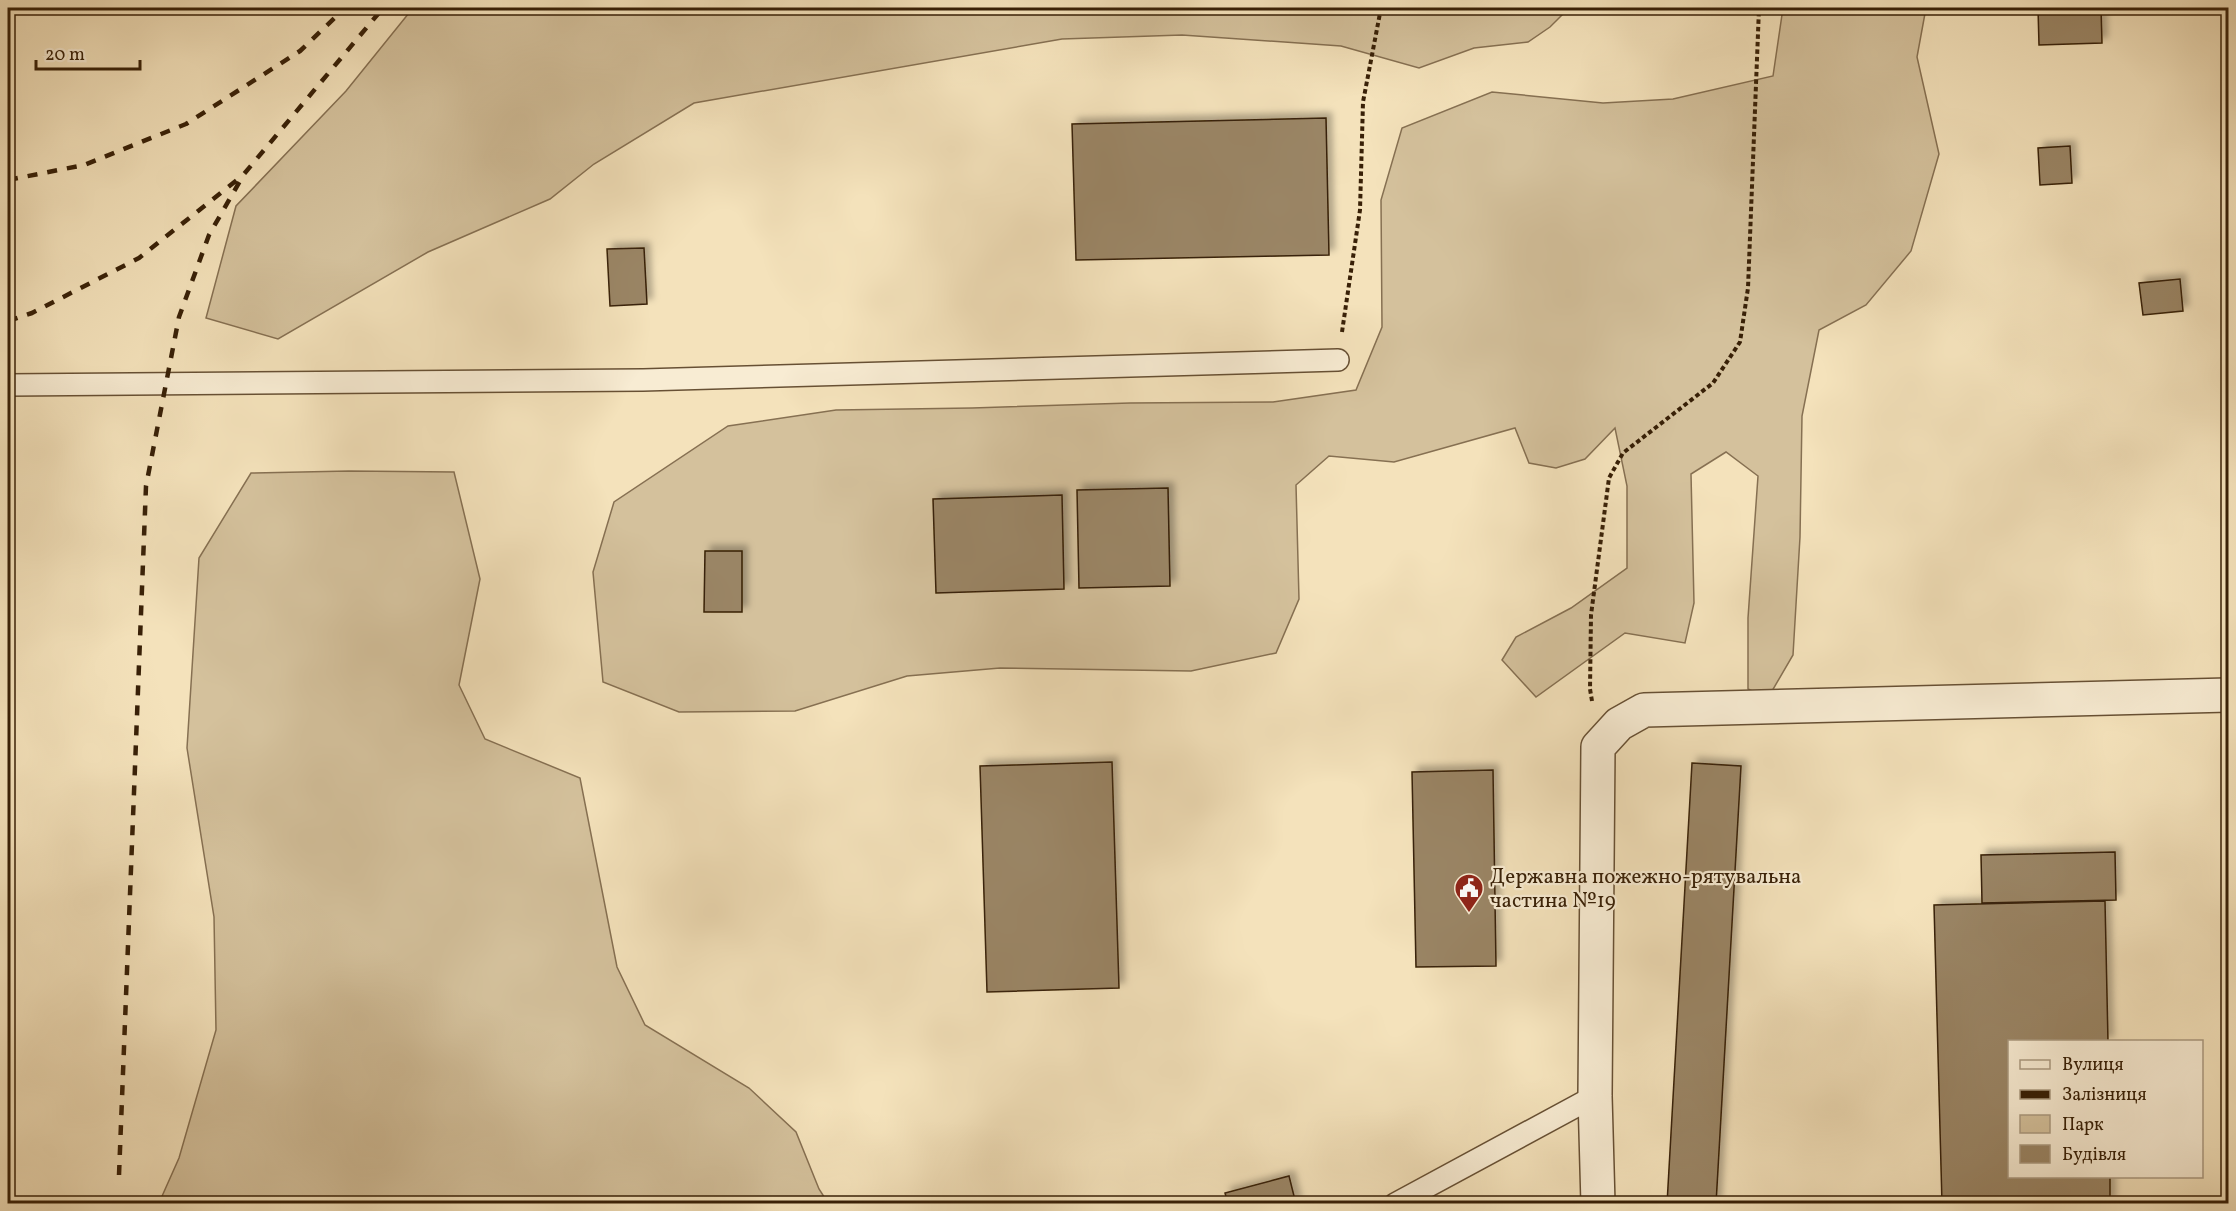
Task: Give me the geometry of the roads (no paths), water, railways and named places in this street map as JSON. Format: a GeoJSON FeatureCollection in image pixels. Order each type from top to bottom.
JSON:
{"type":"FeatureCollection","features":[{"type":"Feature","properties":{"kind":"street"},"geometry":{"type":"LineString","coordinates":[[1598,1203],[1595,1096],[1598,747],[1619,724],[1644,710],[2229,695]]}},
{"type":"Feature","properties":{"kind":"lane"},"geometry":{"type":"LineString","coordinates":[[8,384],[643,380],[1338,360]]}},
{"type":"Feature","properties":{"kind":"lane"},"geometry":{"type":"LineString","coordinates":[[1395,1203],[1595,1096]]}},
{"type":"Feature","properties":{"kind":"railway"},"geometry":{"type":"LineString","coordinates":[[8,180],[84,165],[186,124],[300,51],[345,8]]}},
{"type":"Feature","properties":{"kind":"railway"},"geometry":{"type":"LineString","coordinates":[[119,1175],[146,486],[179,317],[209,235],[244,174],[383,8]]}},
{"type":"Feature","properties":{"kind":"railway"},"geometry":{"type":"LineString","coordinates":[[8,321],[32,313],[139,258],[237,180]]}},
{"type":"Feature","properties":{"kind":"place","name":"Державна пожежно-рятувальна частина №19"},"geometry":{"type":"Point","coordinates":[1469,914]}}]}
